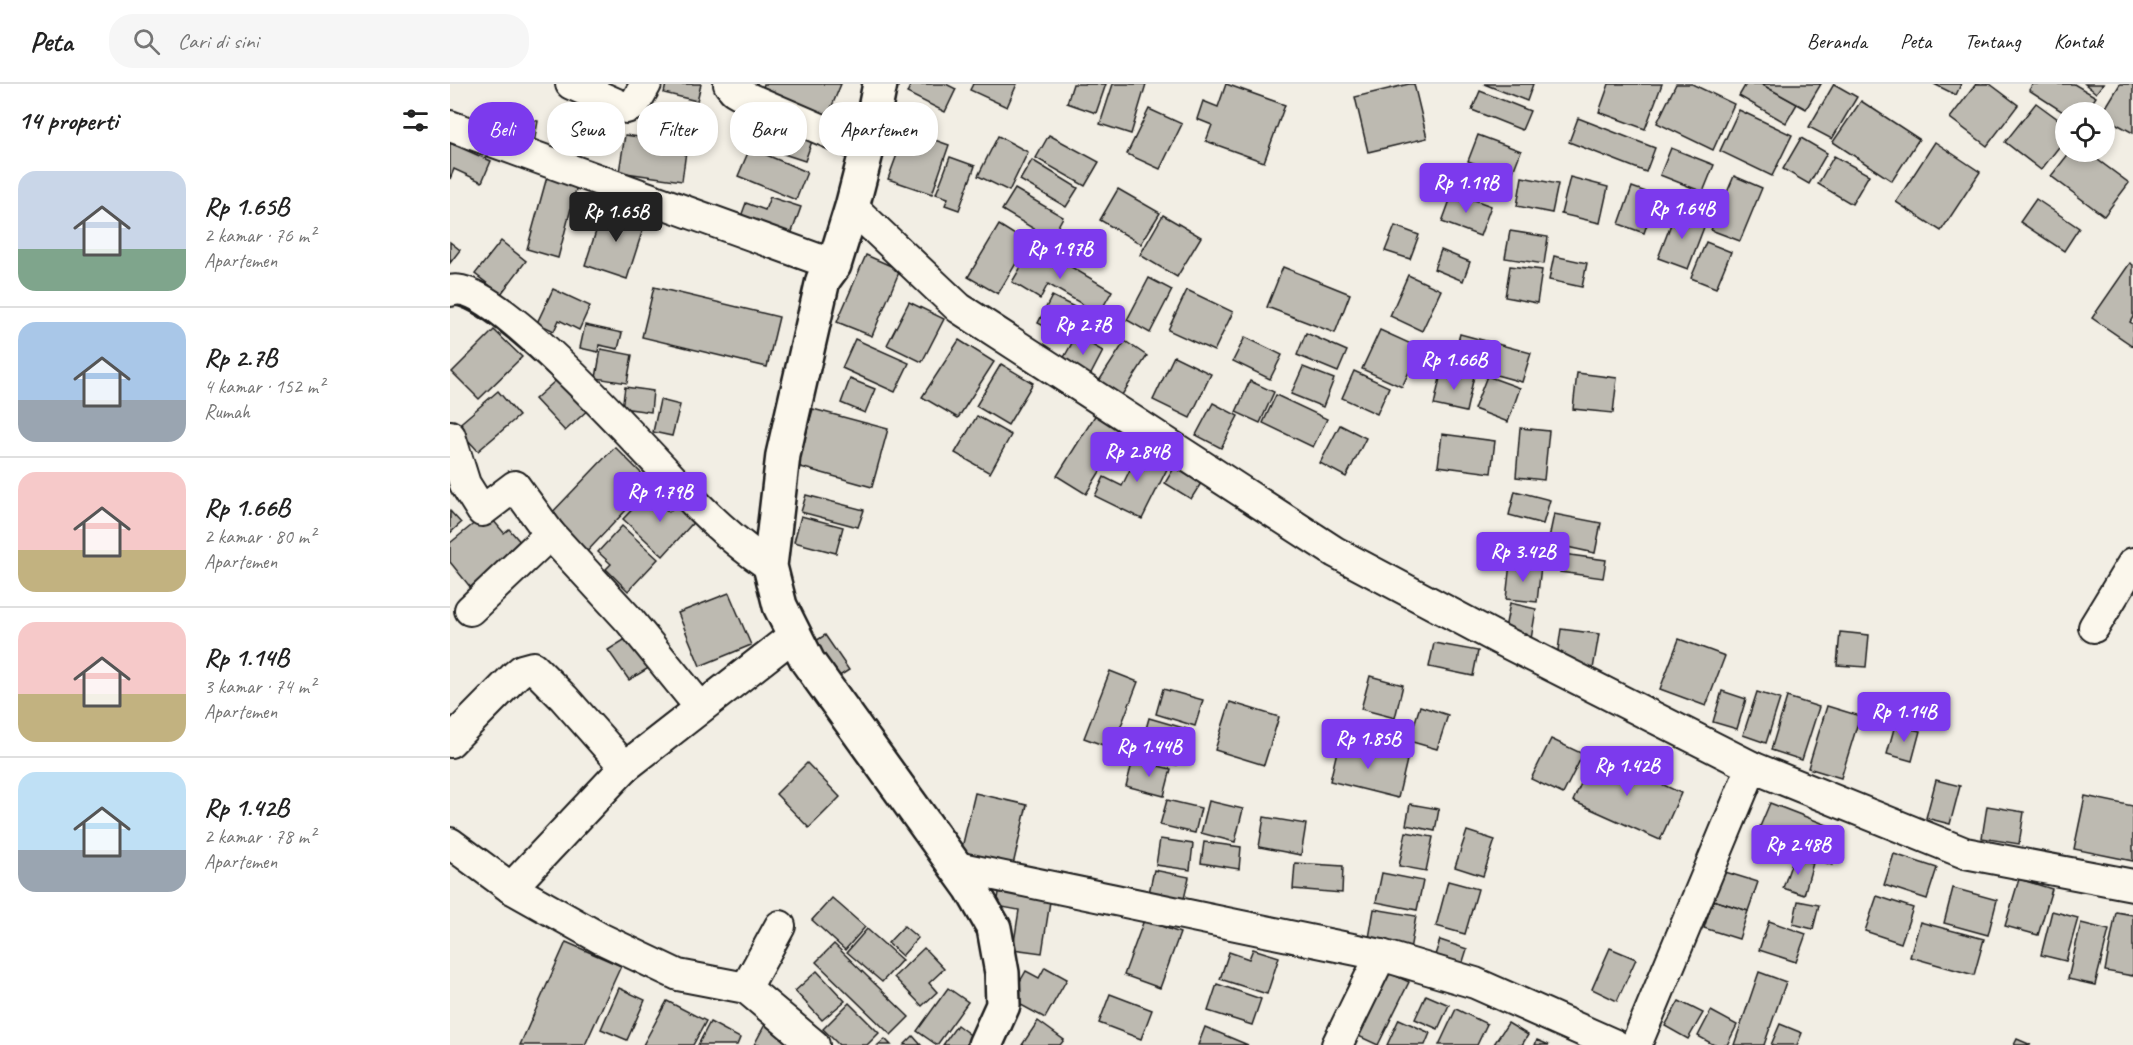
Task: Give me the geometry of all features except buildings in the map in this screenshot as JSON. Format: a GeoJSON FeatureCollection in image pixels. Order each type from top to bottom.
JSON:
{"type":"FeatureCollection","features":[{"type":"Feature","properties":{"kind":"street"},"geometry":{"type":"LineString","coordinates":[[571,84],[630,108],[646,84]]}},
{"type":"Feature","properties":{"kind":"street"},"geometry":{"type":"LineString","coordinates":[[729,84],[746,97],[819,128]]}},
{"type":"Feature","properties":{"kind":"street"},"geometry":{"type":"LineString","coordinates":[[876,102],[880,84]]}},
{"type":"Feature","properties":{"kind":"street"},"geometry":{"type":"LineString","coordinates":[[450,126],[834,265]]}},
{"type":"Feature","properties":{"kind":"street"},"geometry":{"type":"LineString","coordinates":[[865,156],[834,265],[823,280],[783,455],[770,566],[780,606],[808,662],[971,888],[994,928],[1002,973],[1003,1005],[985,1045]]}},
{"type":"Feature","properties":{"kind":"street"},"geometry":{"type":"LineString","coordinates":[[852,207],[959,308],[1335,552],[1497,638],[1752,767],[1965,853],[2133,885]]}},
{"type":"Feature","properties":{"kind":"street"},"geometry":{"type":"LineString","coordinates":[[450,291],[458,289],[466,292],[500,312],[564,365],[695,504],[740,546],[770,566]]}},
{"type":"Feature","properties":{"kind":"street"},"geometry":{"type":"LineString","coordinates":[[450,436],[465,484],[482,511],[515,486],[550,534],[630,621],[700,707]]}},
{"type":"Feature","properties":{"kind":"street"},"geometry":{"type":"LineString","coordinates":[[470,610],[550,534]]}},
{"type":"Feature","properties":{"kind":"street"},"geometry":{"type":"LineString","coordinates":[[2094,627],[2133,563]]}},
{"type":"Feature","properties":{"kind":"street"},"geometry":{"type":"LineString","coordinates":[[511,888],[625,767],[793,636]]}},
{"type":"Feature","properties":{"kind":"street"},"geometry":{"type":"LineString","coordinates":[[450,742],[516,675],[522,670],[533,667],[564,698],[625,767]]}},
{"type":"Feature","properties":{"kind":"street"},"geometry":{"type":"LineString","coordinates":[[1636,1045],[1752,767]]}},
{"type":"Feature","properties":{"kind":"street"},"geometry":{"type":"LineString","coordinates":[[450,843],[511,888],[600,938],[678,975],[746,988],[814,1045]]}},
{"type":"Feature","properties":{"kind":"street"},"geometry":{"type":"LineString","coordinates":[[956,867],[1381,955],[1475,983],[1616,1045]]}},
{"type":"Feature","properties":{"kind":"street"},"geometry":{"type":"LineString","coordinates":[[746,988],[780,926]]}},
{"type":"Feature","properties":{"kind":"street"},"geometry":{"type":"LineString","coordinates":[[1338,1045],[1381,955]]}}]}
